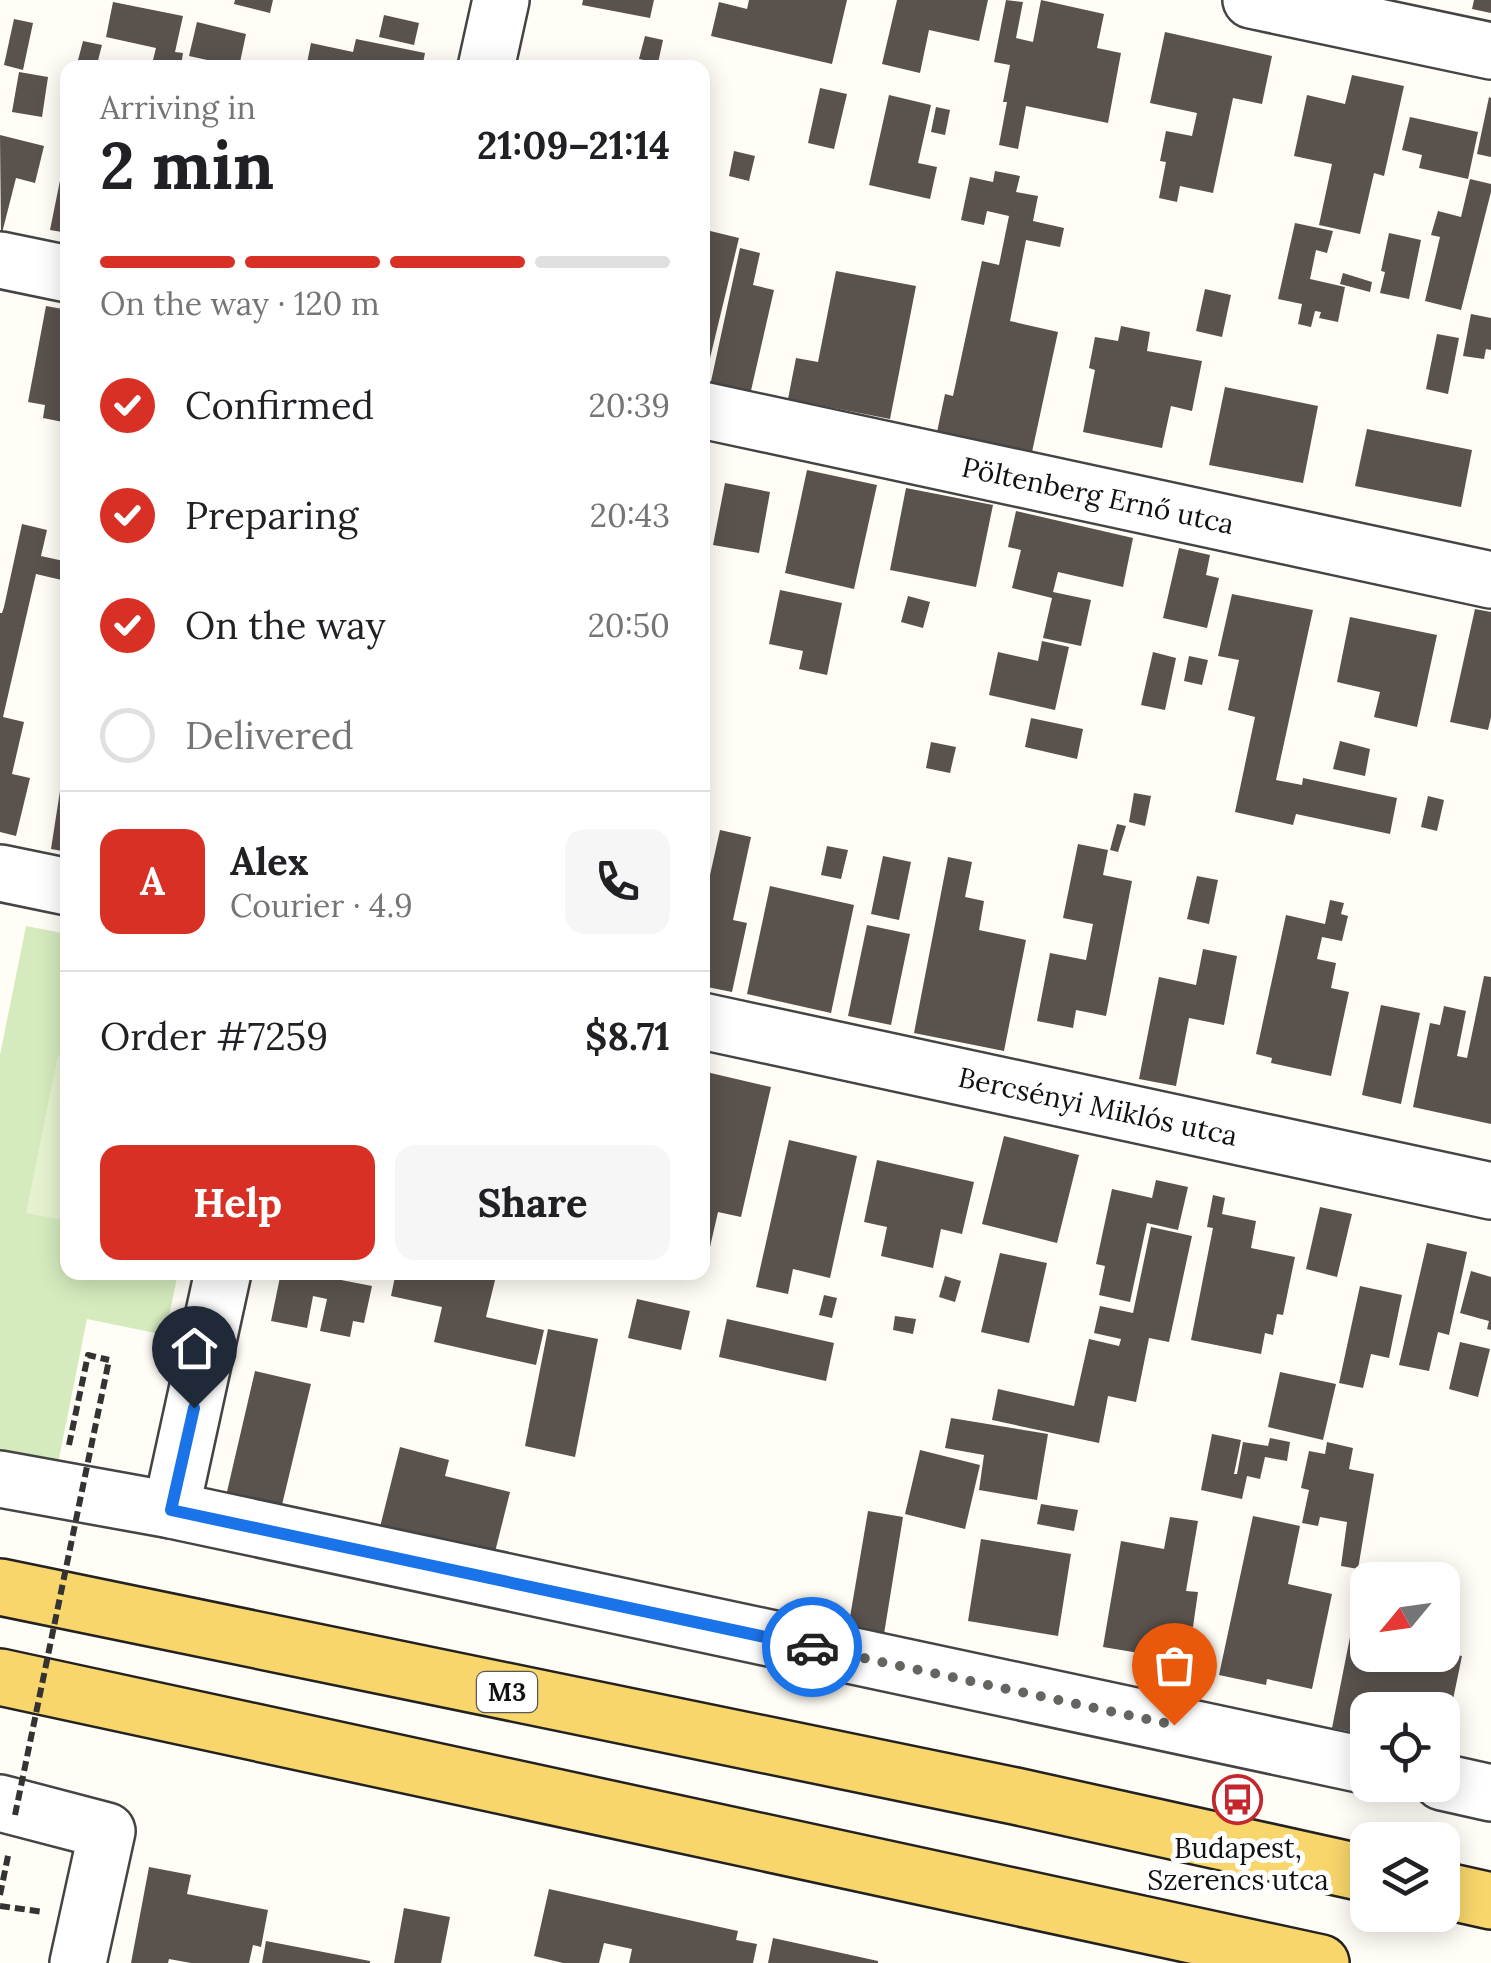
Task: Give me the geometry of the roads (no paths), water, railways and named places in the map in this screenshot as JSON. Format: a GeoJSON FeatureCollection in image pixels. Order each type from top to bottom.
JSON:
{"type":"FeatureCollection","features":[{"type":"Feature","properties":{"kind":"main road","name":"M3"},"geometry":{"type":"LineString","coordinates":[[0,1588],[1015,1796],[1350,1870]]}},
{"type":"Feature","properties":{"kind":"main road"},"geometry":{"type":"LineString","coordinates":[[0,1676],[1321,1963]]}},
{"type":"Feature","properties":{"kind":"main road"},"geometry":{"type":"LineString","coordinates":[[1460,1894],[1491,1901]]}},
{"type":"Feature","properties":{"kind":"street"},"geometry":{"type":"LineString","coordinates":[[488,60],[501,0]]}},
{"type":"Feature","properties":{"kind":"street"},"geometry":{"type":"LineString","coordinates":[[1250,0],[1491,52]]}},
{"type":"Feature","properties":{"kind":"street"},"geometry":{"type":"LineString","coordinates":[[0,260],[60,272]]}},
{"type":"Feature","properties":{"kind":"street","name":"Pöltenberg Ernő utca"},"geometry":{"type":"LineString","coordinates":[[710,412],[1491,580]]}},
{"type":"Feature","properties":{"kind":"street"},"geometry":{"type":"LineString","coordinates":[[0,874],[60,885]]}},
{"type":"Feature","properties":{"kind":"street","name":"Bercsényi Miklós utca"},"geometry":{"type":"LineString","coordinates":[[710,1023],[1491,1191]]}},
{"type":"Feature","properties":{"kind":"street"},"geometry":{"type":"LineString","coordinates":[[171,1510],[222,1280]]}},
{"type":"Feature","properties":{"kind":"street"},"geometry":{"type":"LineString","coordinates":[[0,1479],[171,1510],[1350,1762]]}},
{"type":"Feature","properties":{"kind":"street"},"geometry":{"type":"LineString","coordinates":[[1460,1786],[1491,1792]]}},
{"type":"Feature","properties":{"kind":"street"},"geometry":{"type":"LineString","coordinates":[[8,1809],[107,1832],[78,1963]]}},
{"type":"Feature","properties":{"kind":"place","name":"Budapest, Szerencs utca"},"geometry":{"type":"Point","coordinates":[1238,1800]}}]}
